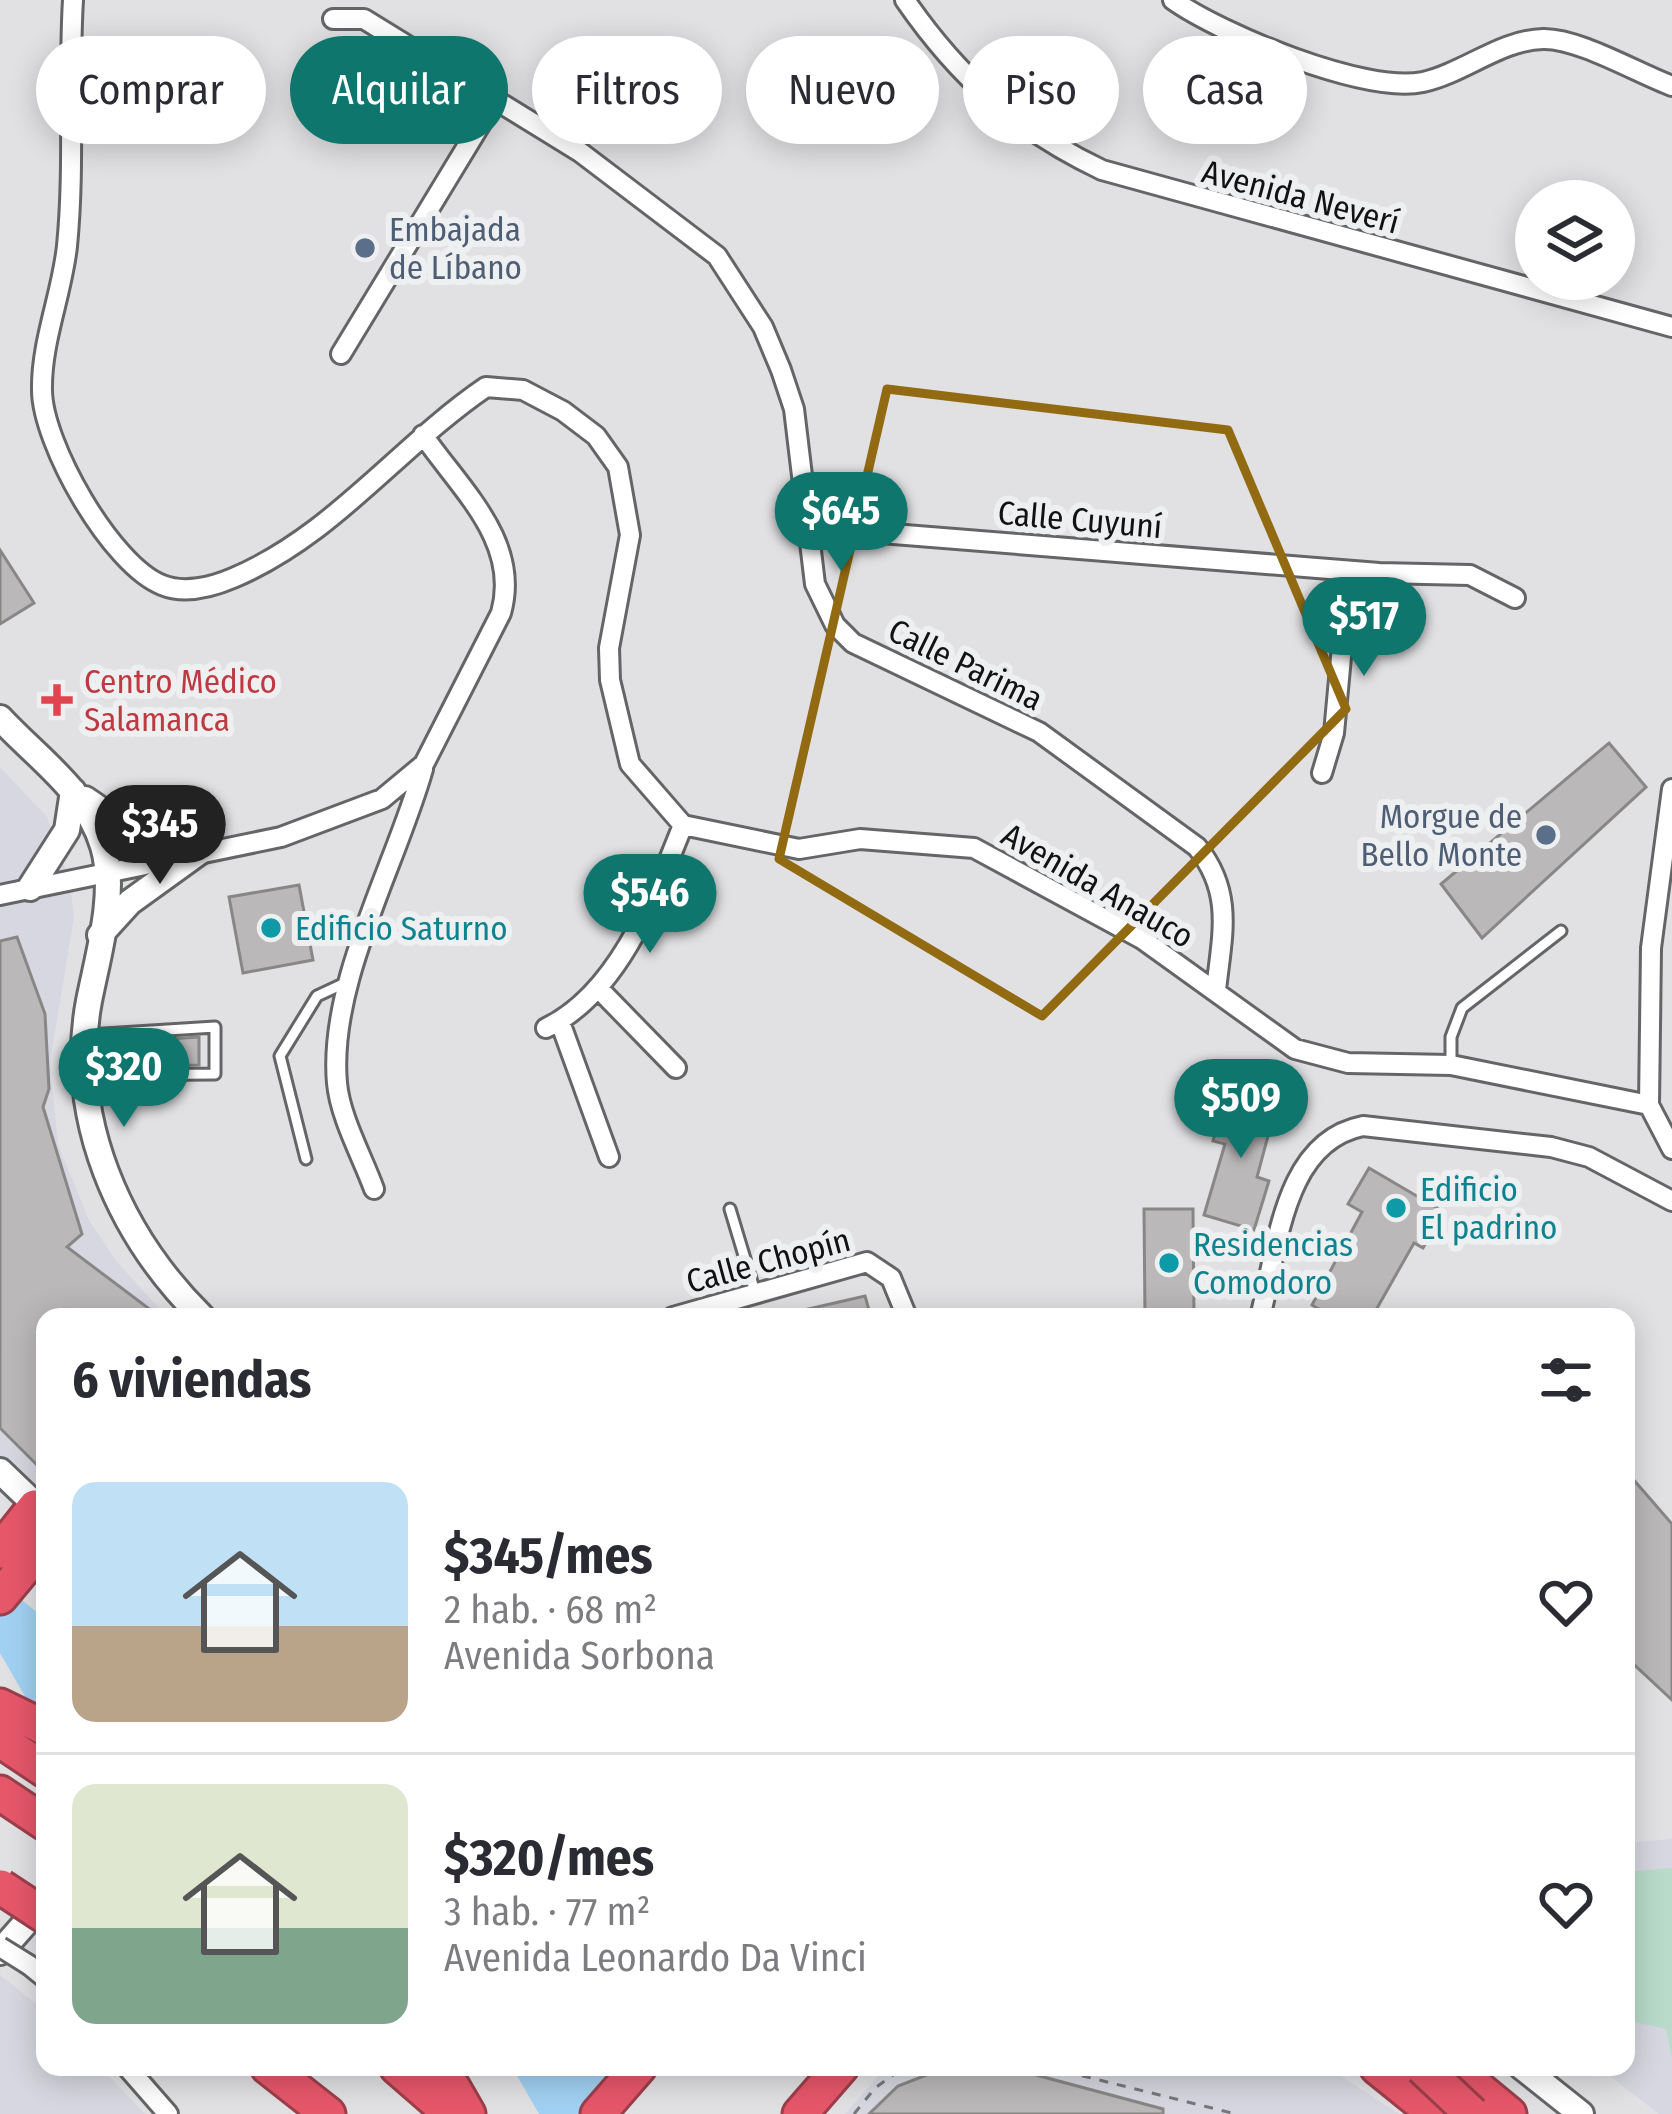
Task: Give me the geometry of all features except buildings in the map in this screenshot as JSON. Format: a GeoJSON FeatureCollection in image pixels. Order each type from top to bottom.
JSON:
{"type":"FeatureCollection","features":[{"type":"Feature","properties":{"kind":"highway"},"geometry":{"type":"LineString","coordinates":[[0,1551],[36,1522]]}},
{"type":"Feature","properties":{"kind":"highway"},"geometry":{"type":"LineString","coordinates":[[0,1598],[36,1524]]}},
{"type":"Feature","properties":{"kind":"highway"},"geometry":{"type":"LineString","coordinates":[[0,1706],[36,1723]]}},
{"type":"Feature","properties":{"kind":"highway"},"geometry":{"type":"LineString","coordinates":[[0,1741],[36,1765]]}},
{"type":"Feature","properties":{"kind":"highway"},"geometry":{"type":"LineString","coordinates":[[0,1763],[36,1785]]}},
{"type":"Feature","properties":{"kind":"highway"},"geometry":{"type":"LineString","coordinates":[[0,1792],[36,1817]]}},
{"type":"Feature","properties":{"kind":"highway"},"geometry":{"type":"LineString","coordinates":[[0,1888],[36,1900]]}},
{"type":"Feature","properties":{"kind":"highway"},"geometry":{"type":"LineString","coordinates":[[0,1888],[36,1910]]}},
{"type":"Feature","properties":{"kind":"highway"},"geometry":{"type":"LineString","coordinates":[[256,2076],[291,2114]]}},
{"type":"Feature","properties":{"kind":"highway"},"geometry":{"type":"LineString","coordinates":[[279,2076],[328,2114]]}},
{"type":"Feature","properties":{"kind":"highway"},"geometry":{"type":"LineString","coordinates":[[409,2076],[459,2114]]}},
{"type":"Feature","properties":{"kind":"highway"},"geometry":{"type":"LineString","coordinates":[[432,2076],[459,2114]]}},
{"type":"Feature","properties":{"kind":"highway"},"geometry":{"type":"LineString","coordinates":[[444,2076],[459,2114]]}},
{"type":"Feature","properties":{"kind":"highway"},"geometry":{"type":"LineString","coordinates":[[598,2114],[631,2076]]}},
{"type":"Feature","properties":{"kind":"highway"},"geometry":{"type":"LineString","coordinates":[[800,2114],[833,2076]]}},
{"type":"Feature","properties":{"kind":"highway"},"geometry":{"type":"LineString","coordinates":[[1388,2076],[1435,2114]]}},
{"type":"Feature","properties":{"kind":"highway"},"geometry":{"type":"LineString","coordinates":[[1419,2076],[1473,2114]]}},
{"type":"Feature","properties":{"kind":"highway"},"geometry":{"type":"LineString","coordinates":[[1432,2076],[1473,2114]]}},
{"type":"Feature","properties":{"kind":"highway"},"geometry":{"type":"LineString","coordinates":[[1463,2076],[1509,2114]]}},
{"type":"Feature","properties":{"kind":"street"},"geometry":{"type":"LineString","coordinates":[[74,0],[67,245],[42,391],[45,418],[106,537],[134,567],[165,587],[200,588],[232,578],[332,519],[423,435],[486,387],[523,390],[596,436],[618,466],[630,535],[609,648],[610,680],[630,764],[683,825],[660,880],[598,988],[553,1025],[609,1157]]}},
{"type":"Feature","properties":{"kind":"street","name":"Avenida Neverí"},"geometry":{"type":"LineString","coordinates":[[904,0],[976,89],[1043,142],[1102,170],[1672,327]]}},
{"type":"Feature","properties":{"kind":"street"},"geometry":{"type":"LineString","coordinates":[[1173,0],[1256,46],[1382,81],[1420,83],[1516,44],[1545,39],[1570,43],[1672,86]]}},
{"type":"Feature","properties":{"kind":"street","name":"Calle Parima"},"geometry":{"type":"LineString","coordinates":[[333,19],[364,19],[391,36]]}},
{"type":"Feature","properties":{"kind":"street","name":"Calle Parima"},"geometry":{"type":"LineString","coordinates":[[508,110],[669,214],[717,256],[742,291],[763,327],[794,409],[806,526],[823,606],[854,643],[1039,732],[1197,847],[1217,872],[1226,904],[1216,990]]}},
{"type":"Feature","properties":{"kind":"street"},"geometry":{"type":"LineString","coordinates":[[341,354],[468,144]]}},
{"type":"Feature","properties":{"kind":"street"},"geometry":{"type":"LineString","coordinates":[[374,1189],[338,1089],[336,1052],[350,982],[424,764],[492,632],[509,587],[506,557],[490,527],[423,435]]}},
{"type":"Feature","properties":{"kind":"street","name":"Calle Cuyuní"},"geometry":{"type":"LineString","coordinates":[[806,526],[1349,571],[1470,575],[1515,598]]}},
{"type":"Feature","properties":{"kind":"street"},"geometry":{"type":"LineString","coordinates":[[1322,772],[1334,733],[1349,571]]}},
{"type":"Feature","properties":{"kind":"street"},"geometry":{"type":"LineString","coordinates":[[0,718],[73,788],[136,834],[202,850]]}},
{"type":"Feature","properties":{"kind":"street"},"geometry":{"type":"LineString","coordinates":[[0,895],[280,837],[363,809],[397,790],[424,764]]}},
{"type":"Feature","properties":{"kind":"street"},"geometry":{"type":"LineString","coordinates":[[73,788],[103,847],[107,872],[83,1036],[83,1082],[99,1154],[125,1216],[193,1308]]}},
{"type":"Feature","properties":{"kind":"street"},"geometry":{"type":"LineString","coordinates":[[30,888],[67,830],[73,788]]}},
{"type":"Feature","properties":{"kind":"street"},"geometry":{"type":"LineString","coordinates":[[1672,789],[1651,948],[1648,1105],[1672,1149]]}},
{"type":"Feature","properties":{"kind":"street","name":"Avenida Anauco"},"geometry":{"type":"LineString","coordinates":[[683,825],[799,849],[860,839],[974,848],[1142,939],[1294,1049],[1348,1063],[1451,1065],[1648,1105]]}},
{"type":"Feature","properties":{"kind":"street"},"geometry":{"type":"LineString","coordinates":[[100,935],[153,882],[202,850]]}},
{"type":"Feature","properties":{"kind":"street"},"geometry":{"type":"LineString","coordinates":[[598,988],[676,1068]]}},
{"type":"Feature","properties":{"kind":"street"},"geometry":{"type":"LineString","coordinates":[[1262,1308],[1295,1184],[1320,1144],[1341,1130],[1363,1126],[1551,1147],[1589,1156],[1672,1201]]}},
{"type":"Feature","properties":{"kind":"street","name":"Calle Chopín"},"geometry":{"type":"LineString","coordinates":[[702,1308],[867,1262],[891,1278],[903,1308]]}},
{"type":"Feature","properties":{"kind":"street"},"geometry":{"type":"LineString","coordinates":[[0,1471],[36,1517]]}},
{"type":"Feature","properties":{"kind":"street"},"geometry":{"type":"LineString","coordinates":[[36,1912],[0,1949],[36,1971]]}},
{"type":"Feature","properties":{"kind":"street"},"geometry":{"type":"LineString","coordinates":[[134,2076],[162,2112]]}},
{"type":"Feature","properties":{"kind":"street"},"geometry":{"type":"LineString","coordinates":[[1533,2076],[1581,2114]]}},
{"type":"Feature","properties":{"kind":"lane"},"geometry":{"type":"LineString","coordinates":[[1451,1065],[1451,1037],[1462,1008],[1561,931]]}},
{"type":"Feature","properties":{"kind":"lane"},"geometry":{"type":"LineString","coordinates":[[306,1159],[280,1056],[317,996],[350,982]]}},
{"type":"Feature","properties":{"kind":"lane"},"geometry":{"type":"LineString","coordinates":[[83,1036],[215,1027],[215,1074],[83,1082]]}},
{"type":"Feature","properties":{"kind":"lane"},"geometry":{"type":"LineString","coordinates":[[83,1082],[160,1085]]}},
{"type":"Feature","properties":{"kind":"lane"},"geometry":{"type":"LineString","coordinates":[[730,1209],[754,1292]]}},
{"type":"Feature","properties":{"kind":"path"},"geometry":{"type":"LineString","coordinates":[[854,2114],[892,2076]]}},
{"type":"Feature","properties":{"kind":"path"},"geometry":{"type":"LineString","coordinates":[[1083,2076],[1236,2114]]}},
{"type":"Feature","properties":{"kind":"highlighted area"},"geometry":{"type":"Polygon","coordinates":[[[887,389],[1228,430],[1346,709],[1042,1016],[779,859],[887,389]]]}},
{"type":"Feature","properties":{"kind":"shaded area"},"geometry":{"type":"Polygon","coordinates":[[[0,767],[47,817],[70,883],[74,917],[50,1062],[58,1145],[89,1220],[116,1261],[159,1308],[36,1308],[36,1501],[0,1470],[0,767]]]}},
{"type":"Feature","properties":{"kind":"shaded area"},"geometry":{"type":"Polygon","coordinates":[[[1672,1839],[1672,2114],[1659,2114],[1610,2076],[1635,2076],[1635,1842],[1672,1839]]]}},
{"type":"Feature","properties":{"kind":"shaded area"},"geometry":{"type":"Polygon","coordinates":[[[0,1975],[36,2004],[36,2076],[109,2076],[145,2114],[0,2114],[0,1975]]]}},
{"type":"Feature","properties":{"kind":"shaded area"},"geometry":{"type":"Polygon","coordinates":[[[878,2076],[1341,2076],[1399,2114],[845,2114],[878,2076]]]}},
{"type":"Feature","properties":{"kind":"green space"},"geometry":{"type":"Polygon","coordinates":[[[1672,1868],[1672,2058],[1666,2029],[1635,2022],[1635,1871],[1672,1868]]]}},
{"type":"Feature","properties":{"kind":"water"},"geometry":{"type":"Polygon","coordinates":[[[0,1582],[36,1612],[36,1670],[0,1646],[0,1582]]]}},
{"type":"Feature","properties":{"kind":"water"},"geometry":{"type":"Polygon","coordinates":[[[517,2076],[605,2076],[624,2114],[539,2114],[517,2076]]]}},
{"type":"Feature","properties":{"kind":"waterway"},"geometry":{"type":"LineString","coordinates":[[0,1617],[36,1679]]}},
{"type":"Feature","properties":{"kind":"place","name":"Embajada de Líbano"},"geometry":{"type":"Point","coordinates":[365,248]}},
{"type":"Feature","properties":{"kind":"place","name":"Centro Médico Salamanca"},"geometry":{"type":"Point","coordinates":[57,700]}},
{"type":"Feature","properties":{"kind":"place","name":"Morgue de Bello Monte"},"geometry":{"type":"Point","coordinates":[1546,835]}},
{"type":"Feature","properties":{"kind":"place","name":"Edificio Saturno"},"geometry":{"type":"Point","coordinates":[271,928]}},
{"type":"Feature","properties":{"kind":"place","name":"Edificio El padrino"},"geometry":{"type":"Point","coordinates":[1396,1208]}},
{"type":"Feature","properties":{"kind":"place","name":"Residencias Comodoro"},"geometry":{"type":"Point","coordinates":[1169,1263]}}]}
